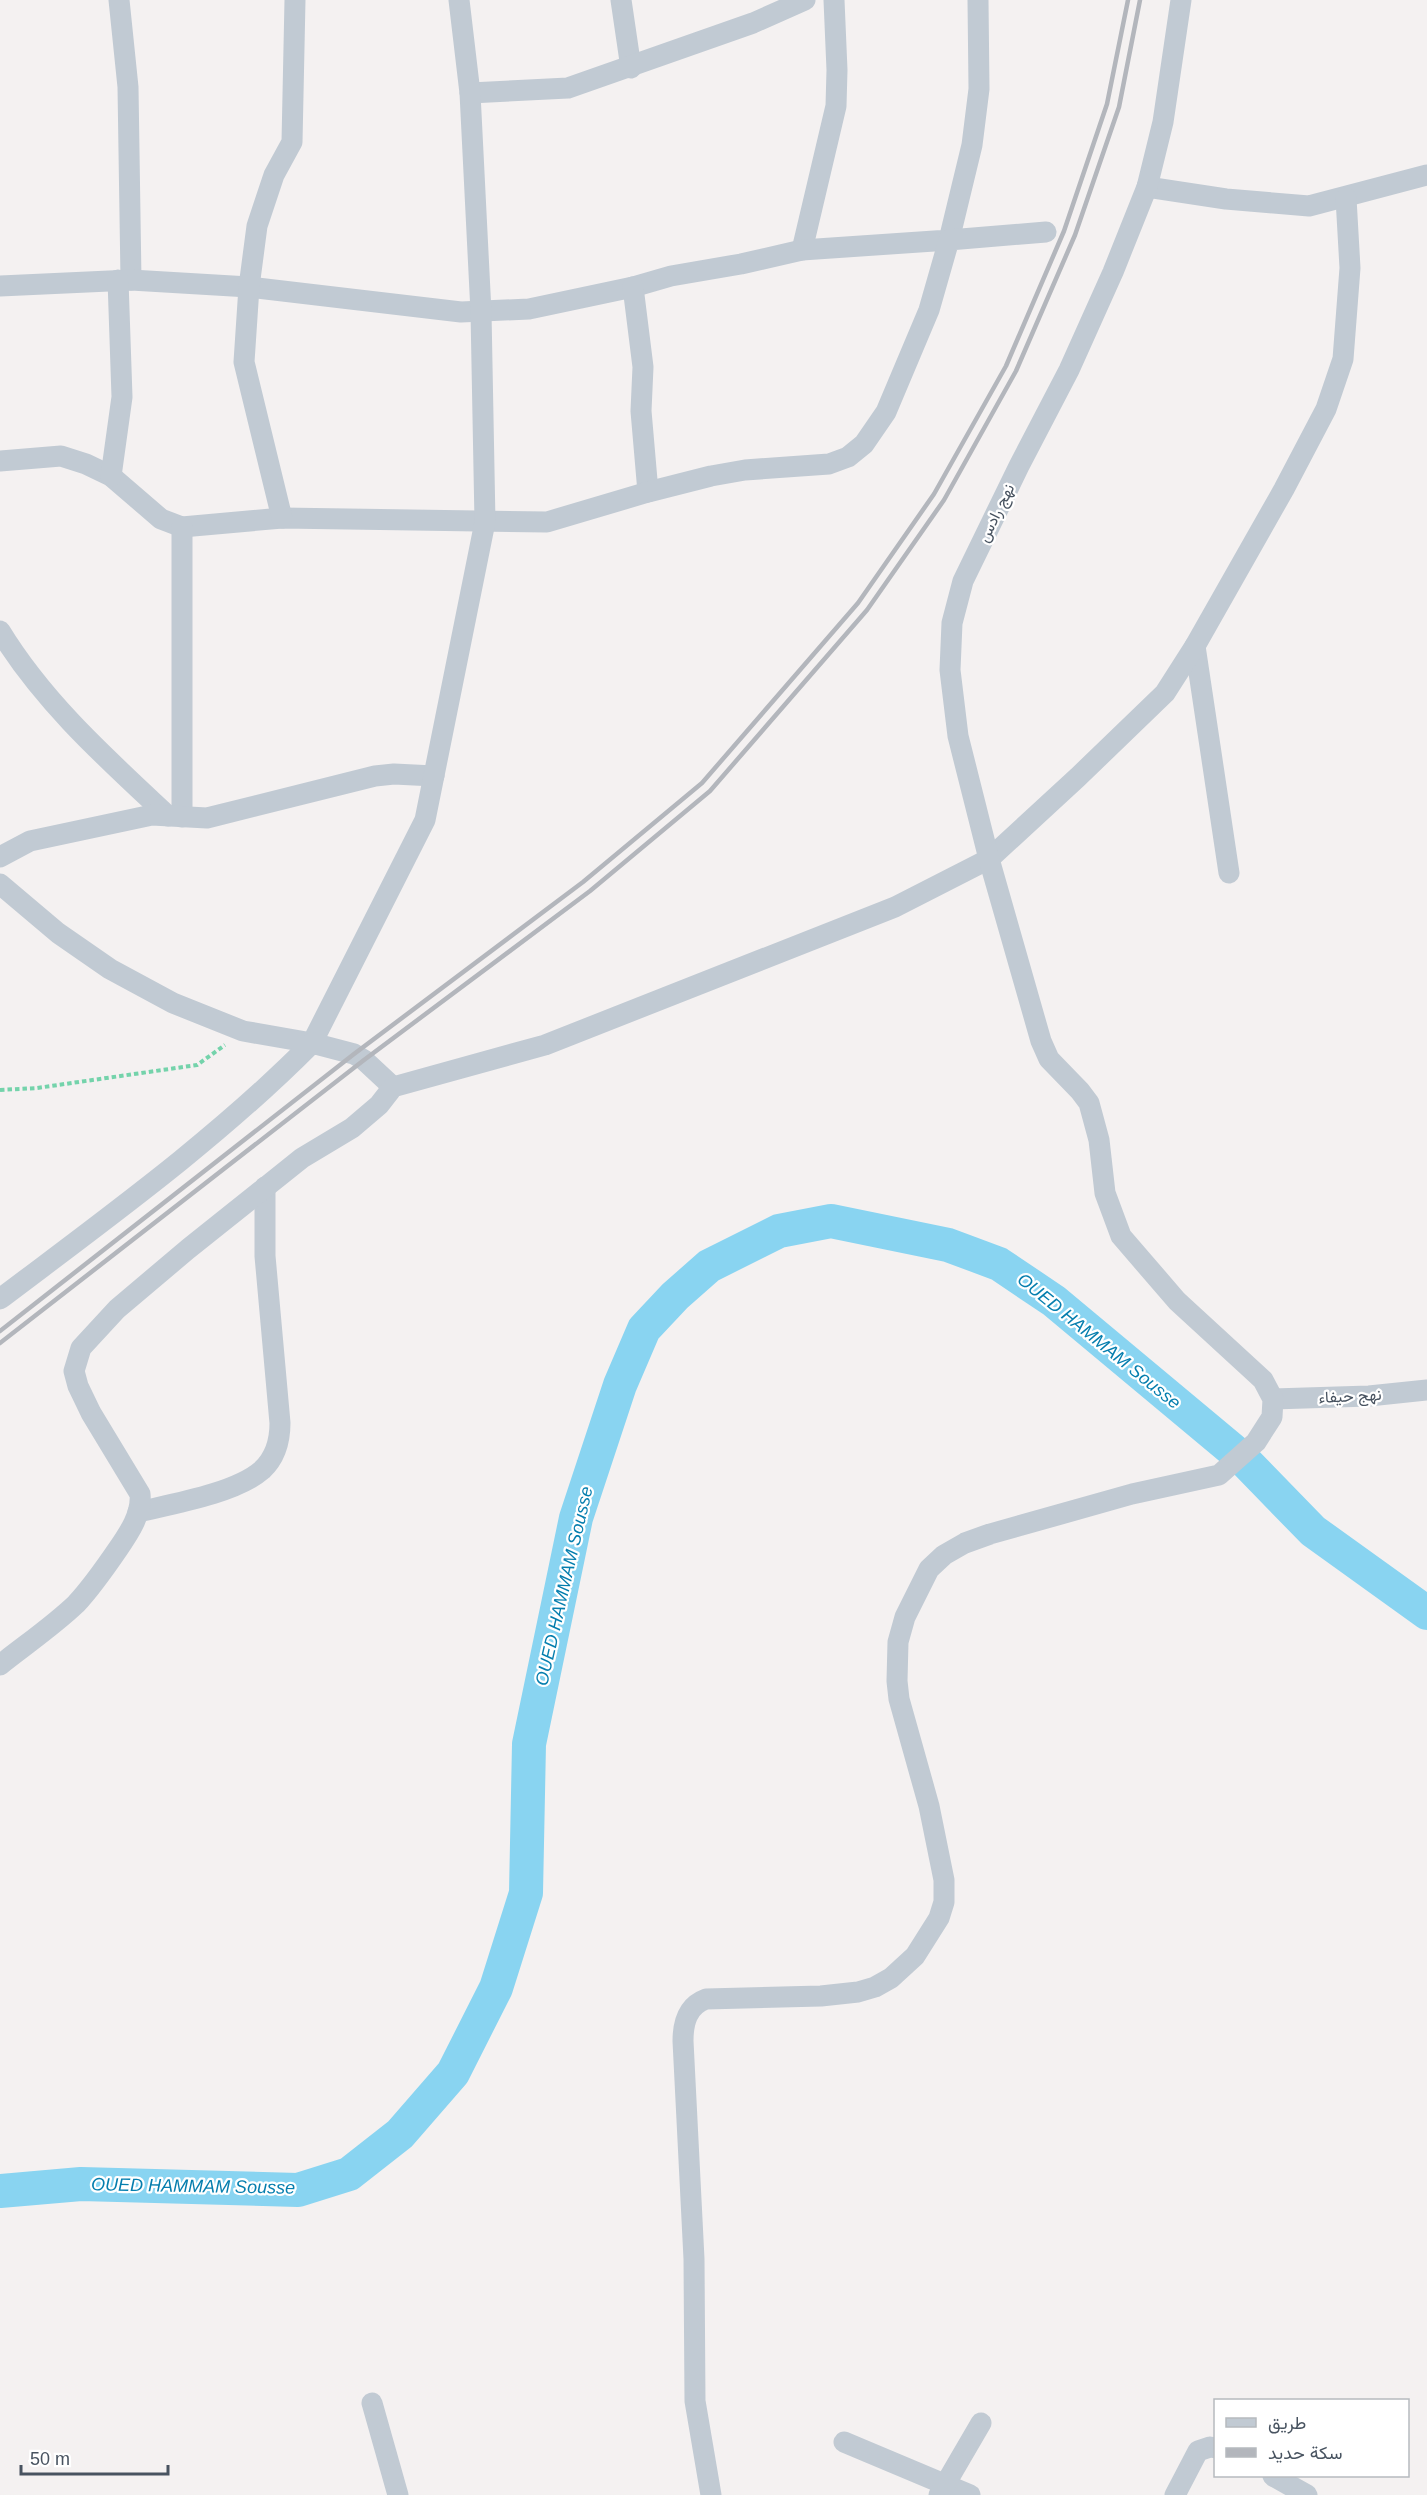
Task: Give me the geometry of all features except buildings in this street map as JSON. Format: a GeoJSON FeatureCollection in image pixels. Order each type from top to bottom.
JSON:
{"type":"FeatureCollection","features":[{"type":"Feature","properties":{"kind":"street"},"geometry":{"type":"LineString","coordinates":[[111,476],[122,397],[128,87],[119,0]]}},
{"type":"Feature","properties":{"kind":"street"},"geometry":{"type":"LineString","coordinates":[[282,518],[244,362],[249,286],[257,226],[274,176],[292,142],[296,0]]}},
{"type":"Feature","properties":{"kind":"street"},"geometry":{"type":"LineString","coordinates":[[0,1299],[165,1173],[280,1076],[312,1043],[425,820],[486,522],[481,312],[470,93],[459,0]]}},
{"type":"Feature","properties":{"kind":"street"},"geometry":{"type":"LineString","coordinates":[[621,0],[631,68]]}},
{"type":"Feature","properties":{"kind":"street"},"geometry":{"type":"LineString","coordinates":[[470,93],[568,88],[631,68],[753,23],[805,0]]}},
{"type":"Feature","properties":{"kind":"street"},"geometry":{"type":"LineString","coordinates":[[802,250],[836,106],[834,0]]}},
{"type":"Feature","properties":{"kind":"street"},"geometry":{"type":"LineString","coordinates":[[0,461],[61,456],[86,464],[111,476],[161,519],[182,527],[282,518],[547,522],[711,476],[745,470],[829,464],[848,457],[864,444],[886,412],[929,310],[949,240],[972,145],[979,89],[978,0]]}},
{"type":"Feature","properties":{"kind":"street","name":"نهج رادس"},"geometry":{"type":"LineString","coordinates":[[1181,0],[1163,122],[1147,187],[1113,273],[1069,370],[963,581],[952,624],[951,669],[958,736],[989,859],[1044,1050],[1049,1059],[1089,1103],[1099,1140],[1105,1193],[1120,1236],[1177,1301],[1263,1380],[1273,1399]]}},
{"type":"Feature","properties":{"kind":"street"},"geometry":{"type":"LineString","coordinates":[[1147,187],[1226,199],[1309,206],[1427,175]]}},
{"type":"Feature","properties":{"kind":"street"},"geometry":{"type":"LineString","coordinates":[[0,1665],[74,1605],[87,1591],[124,1540],[138,1512],[141,1502],[140,1494],[91,1413],[78,1386],[74,1371],[77,1355],[85,1340],[117,1309],[302,1158],[352,1128],[380,1105],[393,1087],[545,1045],[895,907],[989,859],[1165,693],[1284,489],[1326,409],[1344,348],[1350,268],[1346,198]]}},
{"type":"Feature","properties":{"kind":"street"},"geometry":{"type":"LineString","coordinates":[[0,286],[124,280],[249,286],[461,312],[481,312],[529,309],[633,287],[671,276],[741,264],[802,250],[1047,232]]}},
{"type":"Feature","properties":{"kind":"street"},"geometry":{"type":"LineString","coordinates":[[633,287],[643,367],[641,411],[648,492]]}},
{"type":"Feature","properties":{"kind":"street"},"geometry":{"type":"LineString","coordinates":[[175,817],[182,527]]}},
{"type":"Feature","properties":{"kind":"street"},"geometry":{"type":"LineString","coordinates":[[0,631],[44,694],[94,747],[175,817]]}},
{"type":"Feature","properties":{"kind":"street"},"geometry":{"type":"LineString","coordinates":[[1194,646],[1229,873]]}},
{"type":"Feature","properties":{"kind":"street"},"geometry":{"type":"LineString","coordinates":[[0,857],[30,840],[152,815],[207,818],[375,776],[394,774],[434,776]]}},
{"type":"Feature","properties":{"kind":"street"},"geometry":{"type":"LineString","coordinates":[[0,884],[58,933],[110,969],[173,1003],[243,1031],[312,1043],[354,1054],[364,1060],[393,1087]]}},
{"type":"Feature","properties":{"kind":"street"},"geometry":{"type":"LineString","coordinates":[[138,1512],[194,1498],[245,1481],[263,1469],[277,1449],[280,1423],[265,1257],[265,1187]]}},
{"type":"Feature","properties":{"kind":"street","name":"نهج حيفاء"},"geometry":{"type":"LineString","coordinates":[[1273,1399],[1369,1396],[1427,1390]]}},
{"type":"Feature","properties":{"kind":"street"},"geometry":{"type":"LineString","coordinates":[[711,2495],[696,2413],[694,2382],[694,2259],[683,2033],[688,2012],[694,2004],[706,1999],[821,1996],[858,1992],[875,1987],[891,1978],[915,1956],[929,1935],[944,1902],[944,1880],[929,1806],[899,1699],[896,1659],[905,1617],[929,1569],[944,1555],[990,1534],[1132,1494],[1219,1475],[1256,1442],[1272,1417],[1273,1399]]}},
{"type":"Feature","properties":{"kind":"street"},"geometry":{"type":"LineString","coordinates":[[372,2403],[398,2495]]}},
{"type":"Feature","properties":{"kind":"street"},"geometry":{"type":"LineString","coordinates":[[942,2490],[981,2423]]}},
{"type":"Feature","properties":{"kind":"street"},"geometry":{"type":"LineString","coordinates":[[844,2442],[942,2490],[970,2495]]}},
{"type":"Feature","properties":{"kind":"street"},"geometry":{"type":"LineString","coordinates":[[1175,2495],[1197,2451],[1214,2448]]}},
{"type":"Feature","properties":{"kind":"street"},"geometry":{"type":"LineString","coordinates":[[1276,2477],[1308,2495]]}},
{"type":"Feature","properties":{"kind":"path"},"geometry":{"type":"LineString","coordinates":[[0,1090],[37,1088],[197,1065],[243,1031]]}},
{"type":"Feature","properties":{"kind":"waterway","name":"OUED HAMMAM Sousse"},"geometry":{"type":"LineString","coordinates":[[0,2191],[81,2184],[298,2190],[349,2174],[400,2134],[453,2073],[496,1988],[526,1893],[529,1744],[576,1518],[620,1385],[644,1329],[675,1296],[709,1266],[779,1231],[831,1221],[948,1245],[999,1264],[1054,1301],[1241,1457],[1313,1531],[1427,1613]]}},
{"type":"Feature","properties":{"kind":"railway"},"geometry":{"type":"LineString","coordinates":[[0,1331],[354,1054],[583,882],[702,783],[858,603],[934,494],[1006,366],[1064,231],[1107,104],[1128,0]]}},
{"type":"Feature","properties":{"kind":"railway"},"geometry":{"type":"LineString","coordinates":[[0,1343],[364,1060],[590,891],[710,791],[867,610],[944,500],[1016,371],[1075,235],[1119,107],[1140,0]]}}]}
